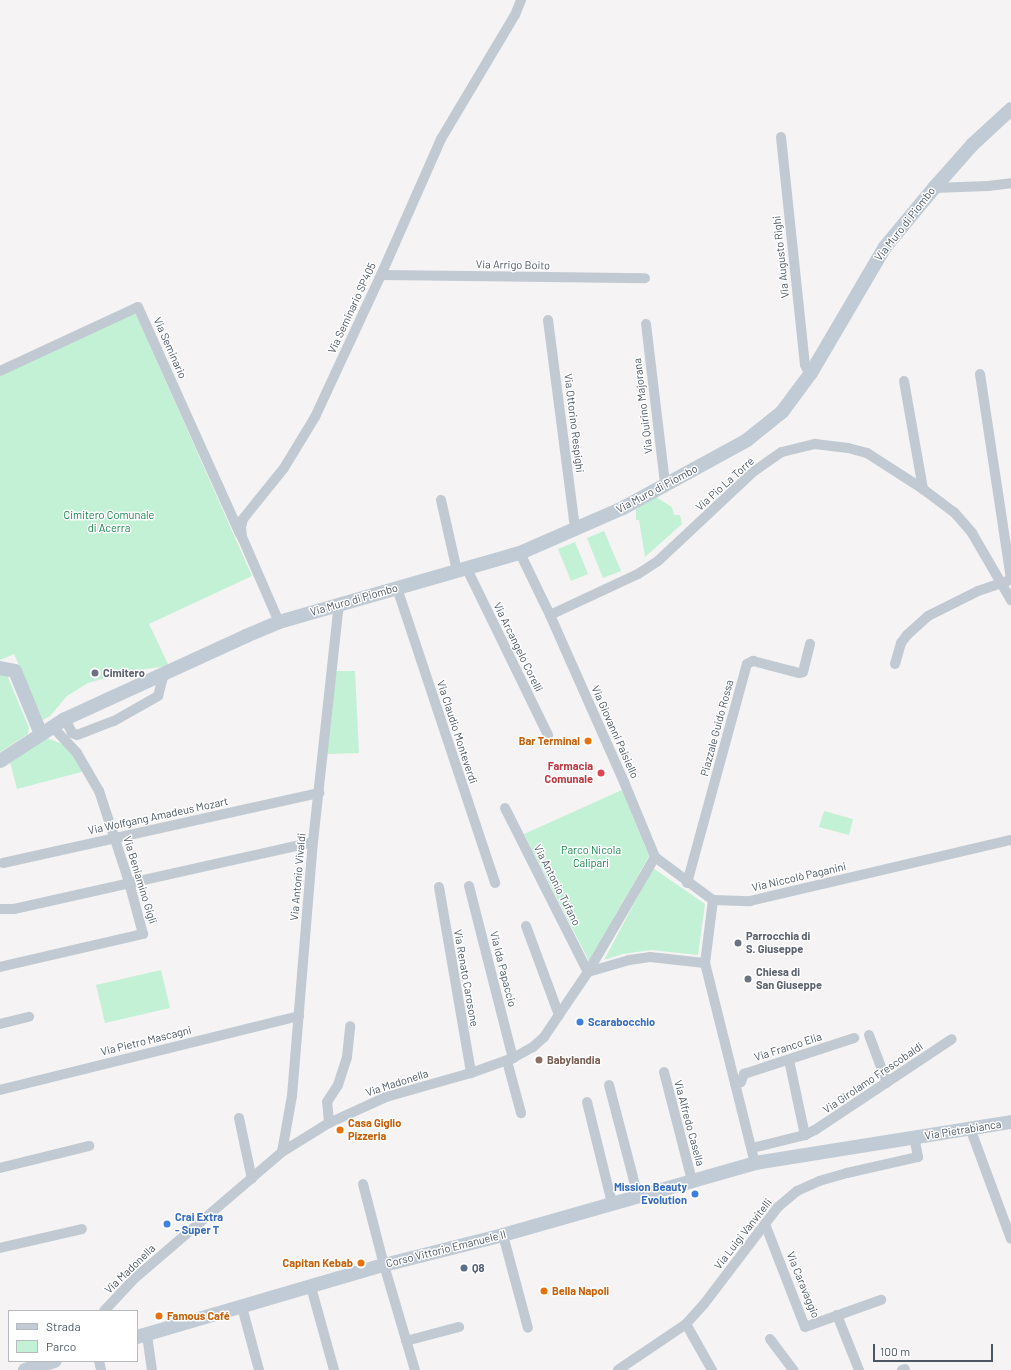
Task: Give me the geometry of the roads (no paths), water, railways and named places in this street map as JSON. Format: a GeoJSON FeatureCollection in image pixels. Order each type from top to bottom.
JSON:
{"type":"FeatureCollection","features":[{"type":"Feature","properties":{"kind":"street","name":"Via Seminario SP405"},"geometry":{"type":"LineString","coordinates":[[279,622],[242,537],[241,527],[243,518],[284,468],[315,417],[381,275],[441,139],[515,15],[521,0]]}},
{"type":"Feature","properties":{"kind":"street","name":"Via Muro di Piombo"},"geometry":{"type":"LineString","coordinates":[[0,761],[59,723],[279,622],[520,553],[623,508],[747,440],[782,412],[812,370],[885,247],[972,145],[1011,109]]}},
{"type":"Feature","properties":{"kind":"street","name":"Via Augusto Righi"},"geometry":{"type":"LineString","coordinates":[[781,137],[805,365],[807,369],[812,370]]}},
{"type":"Feature","properties":{"kind":"street"},"geometry":{"type":"LineString","coordinates":[[934,188],[1011,184]]}},
{"type":"Feature","properties":{"kind":"street","name":"Via Arrigo Boito"},"geometry":{"type":"LineString","coordinates":[[381,275],[645,278]]}},
{"type":"Feature","properties":{"kind":"street","name":"Via Seminario"},"geometry":{"type":"LineString","coordinates":[[0,371],[138,307],[242,537]]}},
{"type":"Feature","properties":{"kind":"street","name":"Via Ottorino Respighi"},"geometry":{"type":"LineString","coordinates":[[548,320],[576,529]]}},
{"type":"Feature","properties":{"kind":"street","name":"Via Quirino Majorana"},"geometry":{"type":"LineString","coordinates":[[646,324],[665,484]]}},
{"type":"Feature","properties":{"kind":"street"},"geometry":{"type":"LineString","coordinates":[[980,374],[1011,600]]}},
{"type":"Feature","properties":{"kind":"street"},"geometry":{"type":"LineString","coordinates":[[904,381],[923,489]]}},
{"type":"Feature","properties":{"kind":"street","name":"Via Pio La Torre"},"geometry":{"type":"LineString","coordinates":[[550,615],[638,574],[658,562],[753,472],[782,452],[815,444],[848,448],[867,453],[923,489],[954,512],[1008,581]]}},
{"type":"Feature","properties":{"kind":"street","name":"Via Arcangelo Corelli"},"geometry":{"type":"LineString","coordinates":[[441,500],[462,570],[548,735]]}},
{"type":"Feature","properties":{"kind":"street","name":"Via Giovanni Paisiello"},"geometry":{"type":"LineString","coordinates":[[520,553],[550,615],[624,782],[655,857],[687,883],[713,900]]}},
{"type":"Feature","properties":{"kind":"street"},"geometry":{"type":"LineString","coordinates":[[895,664],[904,639],[917,624],[928,616],[978,591],[1008,581]]}},
{"type":"Feature","properties":{"kind":"street","name":"Via Claudio Monteverdi"},"geometry":{"type":"LineString","coordinates":[[397,588],[495,884]]}},
{"type":"Feature","properties":{"kind":"street","name":"Via Antonio Vivaldi"},"geometry":{"type":"LineString","coordinates":[[282,1152],[292,1096],[313,842],[339,604]]}},
{"type":"Feature","properties":{"kind":"street","name":"Piazzale Guido Rossa"},"geometry":{"type":"LineString","coordinates":[[687,883],[747,664],[753,661],[799,673],[803,672],[810,644]]}},
{"type":"Feature","properties":{"kind":"street"},"geometry":{"type":"LineString","coordinates":[[0,668],[15,671],[41,734]]}},
{"type":"Feature","properties":{"kind":"street"},"geometry":{"type":"LineString","coordinates":[[59,723],[77,735],[114,721],[158,696],[164,674]]}},
{"type":"Feature","properties":{"kind":"street","name":"Via Beniamino Gigli"},"geometry":{"type":"LineString","coordinates":[[0,967],[23,963],[144,934],[129,882],[99,791],[59,723]]}},
{"type":"Feature","properties":{"kind":"street","name":"Via Wolfgang Amadeus Mozart"},"geometry":{"type":"LineString","coordinates":[[3,864],[114,837],[319,793]]}},
{"type":"Feature","properties":{"kind":"street","name":"Via Antonio Tufano"},"geometry":{"type":"LineString","coordinates":[[505,808],[588,972]]}},
{"type":"Feature","properties":{"kind":"street","name":"Via Niccolò Paganini"},"geometry":{"type":"LineString","coordinates":[[713,900],[750,901],[1011,840]]}},
{"type":"Feature","properties":{"kind":"street"},"geometry":{"type":"LineString","coordinates":[[0,909],[14,909],[129,882],[313,842]]}},
{"type":"Feature","properties":{"kind":"street","name":"Via Madonella"},"geometry":{"type":"LineString","coordinates":[[106,1310],[135,1278],[282,1152],[329,1123],[386,1097],[471,1073],[510,1059],[533,1047],[544,1037],[588,972],[655,857]]}},
{"type":"Feature","properties":{"kind":"street","name":"Via Ida Papaccio"},"geometry":{"type":"LineString","coordinates":[[469,886],[510,1059],[521,1113]]}},
{"type":"Feature","properties":{"kind":"street","name":"Via Renato Carosone"},"geometry":{"type":"LineString","coordinates":[[438,887],[471,1073]]}},
{"type":"Feature","properties":{"kind":"street"},"geometry":{"type":"LineString","coordinates":[[713,900],[705,963],[755,1163]]}},
{"type":"Feature","properties":{"kind":"street"},"geometry":{"type":"LineString","coordinates":[[526,926],[559,1016]]}},
{"type":"Feature","properties":{"kind":"street"},"geometry":{"type":"LineString","coordinates":[[588,972],[629,960],[650,957],[705,963]]}},
{"type":"Feature","properties":{"kind":"street","name":"Via Pietro Mascagni"},"geometry":{"type":"LineString","coordinates":[[0,1090],[299,1016]]}},
{"type":"Feature","properties":{"kind":"street"},"geometry":{"type":"LineString","coordinates":[[0,1024],[29,1017]]}},
{"type":"Feature","properties":{"kind":"street"},"geometry":{"type":"LineString","coordinates":[[329,1123],[328,1102],[338,1085],[347,1056],[350,1026]]}},
{"type":"Feature","properties":{"kind":"street"},"geometry":{"type":"LineString","coordinates":[[869,1035],[887,1083]]}},
{"type":"Feature","properties":{"kind":"street","name":"Via Franco Elia"},"geometry":{"type":"LineString","coordinates":[[735,1084],[741,1082],[744,1074],[854,1038]]}},
{"type":"Feature","properties":{"kind":"street","name":"Via Girolamo Frescobaldi"},"geometry":{"type":"LineString","coordinates":[[752,1148],[805,1135],[815,1130],[952,1039]]}},
{"type":"Feature","properties":{"kind":"street"},"geometry":{"type":"LineString","coordinates":[[789,1060],[805,1135]]}},
{"type":"Feature","properties":{"kind":"street","name":"Via Alfredo Casella"},"geometry":{"type":"LineString","coordinates":[[664,1072],[692,1180]]}},
{"type":"Feature","properties":{"kind":"street"},"geometry":{"type":"LineString","coordinates":[[609,1085],[638,1196]]}},
{"type":"Feature","properties":{"kind":"street"},"geometry":{"type":"LineString","coordinates":[[587,1102],[612,1203]]}},
{"type":"Feature","properties":{"kind":"street"},"geometry":{"type":"LineString","coordinates":[[239,1118],[252,1179]]}},
{"type":"Feature","properties":{"kind":"street","name":"Via Pietrabianca"},"geometry":{"type":"LineString","coordinates":[[755,1163],[1011,1122]]}},
{"type":"Feature","properties":{"kind":"street"},"geometry":{"type":"LineString","coordinates":[[970,1128],[1011,1239]]}},
{"type":"Feature","properties":{"kind":"street","name":"Via Luigi Vanvitelli"},"geometry":{"type":"LineString","coordinates":[[618,1370],[686,1324],[704,1304],[778,1207],[797,1191],[819,1181],[847,1173],[918,1157],[914,1137]]}},
{"type":"Feature","properties":{"kind":"street"},"geometry":{"type":"LineString","coordinates":[[0,1168],[88,1146]]}},
{"type":"Feature","properties":{"kind":"street","name":"Corso Vittorio Emanuele II"},"geometry":{"type":"LineString","coordinates":[[142,1336],[242,1308],[384,1265],[503,1235],[755,1163]]}},
{"type":"Feature","properties":{"kind":"street"},"geometry":{"type":"LineString","coordinates":[[363,1184],[384,1265],[415,1370]]}},
{"type":"Feature","properties":{"kind":"street","name":"Via Caravaggio"},"geometry":{"type":"LineString","coordinates":[[765,1224],[805,1327],[881,1300]]}},
{"type":"Feature","properties":{"kind":"street"},"geometry":{"type":"LineString","coordinates":[[0,1248],[82,1229]]}},
{"type":"Feature","properties":{"kind":"street"},"geometry":{"type":"LineString","coordinates":[[503,1235],[528,1328]]}},
{"type":"Feature","properties":{"kind":"street"},"geometry":{"type":"LineString","coordinates":[[311,1287],[334,1370]]}},
{"type":"Feature","properties":{"kind":"street"},"geometry":{"type":"LineString","coordinates":[[242,1308],[260,1370]]}},
{"type":"Feature","properties":{"kind":"street"},"geometry":{"type":"LineString","coordinates":[[837,1315],[859,1370]]}},
{"type":"Feature","properties":{"kind":"street"},"geometry":{"type":"LineString","coordinates":[[686,1324],[712,1370]]}},
{"type":"Feature","properties":{"kind":"street"},"geometry":{"type":"LineString","coordinates":[[406,1341],[459,1327]]}},
{"type":"Feature","properties":{"kind":"street"},"geometry":{"type":"LineString","coordinates":[[142,1336],[152,1370]]}},
{"type":"Feature","properties":{"kind":"street"},"geometry":{"type":"LineString","coordinates":[[770,1339],[793,1370]]}},
{"type":"Feature","properties":{"kind":"street"},"geometry":{"type":"LineString","coordinates":[[25,1370],[47,1365]]}},
{"type":"Feature","properties":{"kind":"place","name":"Cimitero"},"geometry":{"type":"Point","coordinates":[95,673]}},
{"type":"Feature","properties":{"kind":"place","name":"Bar Terminal"},"geometry":{"type":"Point","coordinates":[588,741]}},
{"type":"Feature","properties":{"kind":"place","name":"Farmacia Comunale"},"geometry":{"type":"Point","coordinates":[601,773]}},
{"type":"Feature","properties":{"kind":"place","name":"Parrocchia di S. Giuseppe"},"geometry":{"type":"Point","coordinates":[738,943]}},
{"type":"Feature","properties":{"kind":"place","name":"Chiesa di San Giuseppe"},"geometry":{"type":"Point","coordinates":[748,979]}},
{"type":"Feature","properties":{"kind":"place","name":"Scarabocchio"},"geometry":{"type":"Point","coordinates":[580,1022]}},
{"type":"Feature","properties":{"kind":"place","name":"Babylandia"},"geometry":{"type":"Point","coordinates":[539,1060]}},
{"type":"Feature","properties":{"kind":"place","name":"Casa Giglio Pizzeria"},"geometry":{"type":"Point","coordinates":[340,1130]}},
{"type":"Feature","properties":{"kind":"place","name":"Mission Beauty Evolution"},"geometry":{"type":"Point","coordinates":[695,1194]}},
{"type":"Feature","properties":{"kind":"place","name":"Crai Extra - Super T"},"geometry":{"type":"Point","coordinates":[167,1224]}},
{"type":"Feature","properties":{"kind":"place","name":"Capitan Kebab"},"geometry":{"type":"Point","coordinates":[361,1263]}},
{"type":"Feature","properties":{"kind":"place","name":"Q8"},"geometry":{"type":"Point","coordinates":[464,1268]}},
{"type":"Feature","properties":{"kind":"place","name":"Bella Napoli"},"geometry":{"type":"Point","coordinates":[544,1291]}},
{"type":"Feature","properties":{"kind":"place","name":"Famous Café"},"geometry":{"type":"Point","coordinates":[159,1316]}},
{"type":"Feature","properties":{"kind":"park label","name":"Cimitero Comunale di Acerra"},"geometry":{"type":"Point","coordinates":[109,522]}},
{"type":"Feature","properties":{"kind":"park label","name":"Parco Nicola Calipari"},"geometry":{"type":"Point","coordinates":[591,857]}}]}
